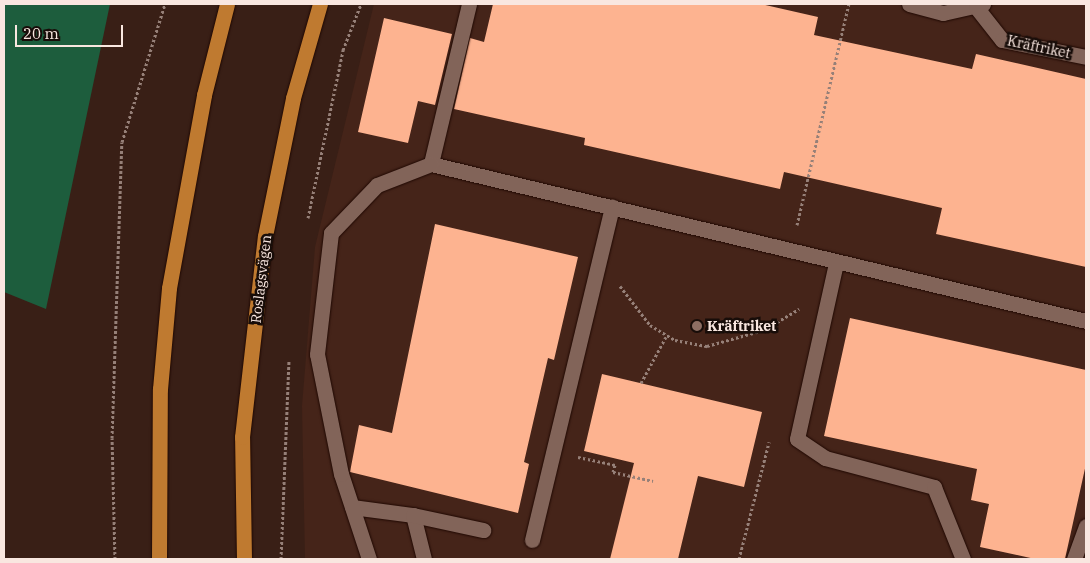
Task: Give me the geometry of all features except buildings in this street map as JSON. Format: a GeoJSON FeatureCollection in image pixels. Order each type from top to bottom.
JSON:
{"type":"FeatureCollection","features":[{"type":"Feature","properties":{"kind":"main road"},"geometry":{"type":"LineString","coordinates":[[159,559],[160,389],[169,288],[204,95],[227,4]]}},
{"type":"Feature","properties":{"kind":"main road","name":"Roslagsvägen"},"geometry":{"type":"LineString","coordinates":[[244,559],[242,437],[265,236],[293,98],[320,4]]}},
{"type":"Feature","properties":{"kind":"street"},"geometry":{"type":"LineString","coordinates":[[431,164],[469,4]]}},
{"type":"Feature","properties":{"kind":"street","name":"Kräftriket"},"geometry":{"type":"LineString","coordinates":[[909,4],[943,13],[980,6],[1002,40],[1086,57]]}},
{"type":"Feature","properties":{"kind":"street"},"geometry":{"type":"LineString","coordinates":[[369,559],[352,507],[317,354],[331,233],[377,185],[431,164],[612,206],[836,263],[1086,321]]}},
{"type":"Feature","properties":{"kind":"street"},"geometry":{"type":"LineString","coordinates":[[532,540],[612,206]]}},
{"type":"Feature","properties":{"kind":"street"},"geometry":{"type":"LineString","coordinates":[[836,263],[797,439],[825,458],[934,487],[963,559]]}},
{"type":"Feature","properties":{"kind":"street"},"geometry":{"type":"LineString","coordinates":[[352,507],[413,514],[483,530]]}},
{"type":"Feature","properties":{"kind":"street"},"geometry":{"type":"LineString","coordinates":[[413,514],[424,559]]}},
{"type":"Feature","properties":{"kind":"street"},"geometry":{"type":"LineString","coordinates":[[1074,559],[1086,526]]}},
{"type":"Feature","properties":{"kind":"path"},"geometry":{"type":"LineString","coordinates":[[115,559],[112,438],[122,142],[165,4]]}},
{"type":"Feature","properties":{"kind":"path"},"geometry":{"type":"LineString","coordinates":[[790,251],[849,4]]}},
{"type":"Feature","properties":{"kind":"path"},"geometry":{"type":"LineString","coordinates":[[600,256],[650,325],[667,335],[707,346],[764,330],[805,307]]}},
{"type":"Feature","properties":{"kind":"path"},"geometry":{"type":"LineString","coordinates":[[641,383],[667,335]]}},
{"type":"Feature","properties":{"kind":"path"},"geometry":{"type":"LineString","coordinates":[[553,451],[615,465],[613,472],[653,482]]}},
{"type":"Feature","properties":{"kind":"shaded area","name":"Kräftriket"},"geometry":{"type":"Polygon","coordinates":[[[374,4],[1086,4],[1086,559],[305,559],[302,406],[315,247],[374,4]]]}},
{"type":"Feature","properties":{"kind":"green space"},"geometry":{"type":"Polygon","coordinates":[[[4,4],[110,4],[46,309],[4,292],[4,4]]]}},
{"type":"Feature","properties":{"kind":"place","name":"Kräftriket"},"geometry":{"type":"Point","coordinates":[697,326]}}]}
